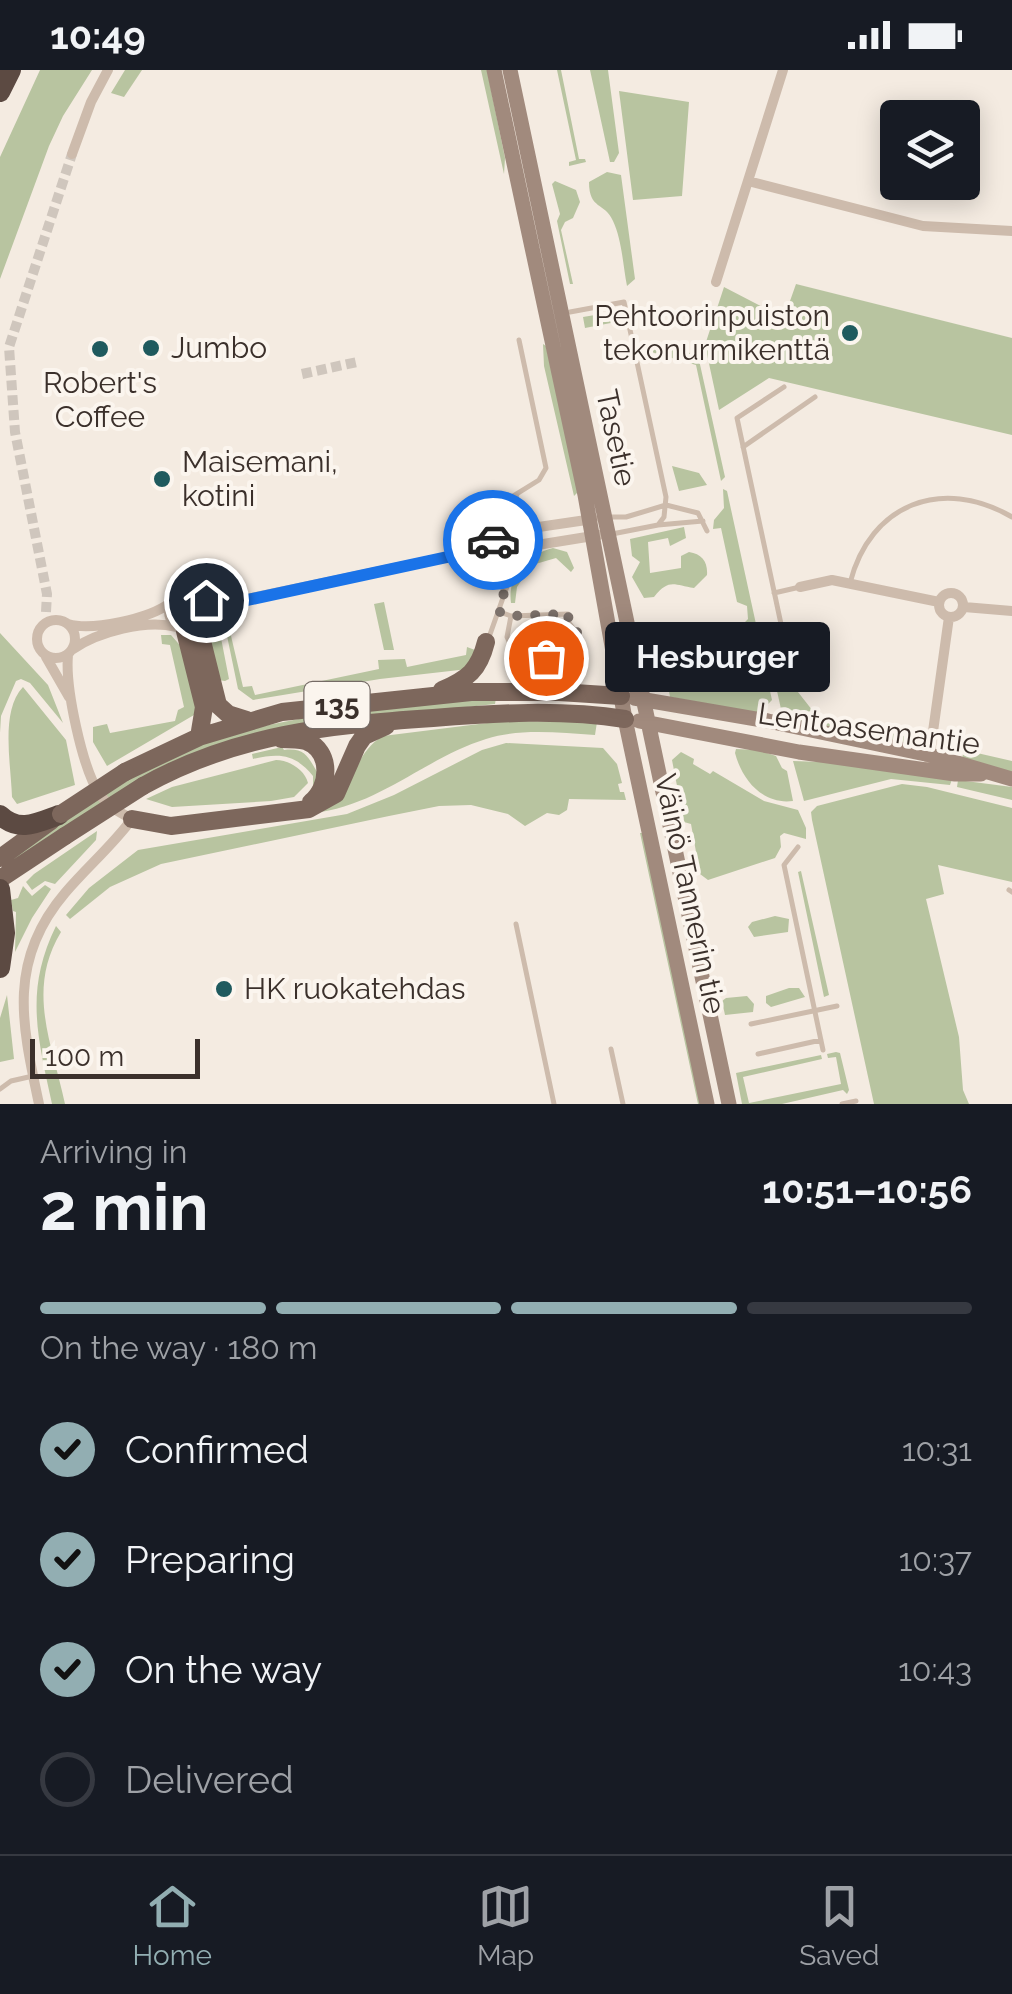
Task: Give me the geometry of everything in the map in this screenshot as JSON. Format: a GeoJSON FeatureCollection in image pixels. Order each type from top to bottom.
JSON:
{"type":"FeatureCollection","features":[{"type":"Feature","properties":{"kind":"highway"},"geometry":{"type":"LineString","coordinates":[[0,814],[14,825],[61,821]]}},
{"type":"Feature","properties":{"kind":"highway"},"geometry":{"type":"LineString","coordinates":[[0,889],[5,934],[0,968]]}},
{"type":"Feature","properties":{"kind":"main road","name":"Tasetie"},"geometry":{"type":"LineString","coordinates":[[494,70],[595,524],[609,535],[643,700]]}},
{"type":"Feature","properties":{"kind":"main road","name":"Tasetie"},"geometry":{"type":"LineString","coordinates":[[510,70],[595,524],[620,696]]}},
{"type":"Feature","properties":{"kind":"main road"},"geometry":{"type":"LineString","coordinates":[[192,626],[218,705],[228,714],[248,720]]}},
{"type":"Feature","properties":{"kind":"main road"},"geometry":{"type":"LineString","coordinates":[[192,626],[204,707],[198,738]]}},
{"type":"Feature","properties":{"kind":"main road"},"geometry":{"type":"LineString","coordinates":[[427,696],[471,675],[486,642]]}},
{"type":"Feature","properties":{"kind":"main road","name":"Lentoasemantie"},"geometry":{"type":"LineString","coordinates":[[0,879],[61,821],[125,772],[198,738],[248,720],[318,707],[427,696],[510,691],[620,696],[768,721],[1012,779]]}},
{"type":"Feature","properties":{"kind":"main road","name":"Väinö Tannerin tie"},"geometry":{"type":"LineString","coordinates":[[620,696],[708,1104]]}},
{"type":"Feature","properties":{"kind":"main road","name":"Väinö Tannerin tie"},"geometry":{"type":"LineString","coordinates":[[643,700],[729,1104]]}},
{"type":"Feature","properties":{"kind":"main road","name":"Lentoasemantie"},"geometry":{"type":"LineString","coordinates":[[0,858],[61,821],[180,766],[304,729],[511,712],[625,719],[799,752],[929,762]]}},
{"type":"Feature","properties":{"kind":"main road"},"geometry":{"type":"LineString","coordinates":[[132,819],[172,826],[309,809],[336,794],[364,736],[403,720]]}},
{"type":"Feature","properties":{"kind":"main road"},"geometry":{"type":"LineString","coordinates":[[256,741],[295,739],[320,752],[326,771],[324,788],[308,804],[292,811]]}},
{"type":"Feature","properties":{"kind":"street"},"geometry":{"type":"LineString","coordinates":[[72,154],[91,102],[108,70]]}},
{"type":"Feature","properties":{"kind":"street"},"geometry":{"type":"LineString","coordinates":[[716,282],[783,70]]}},
{"type":"Feature","properties":{"kind":"street"},"geometry":{"type":"LineString","coordinates":[[748,182],[923,226],[1012,231]]}},
{"type":"Feature","properties":{"kind":"street"},"geometry":{"type":"LineString","coordinates":[[452,556],[508,524],[595,524]]}},
{"type":"Feature","properties":{"kind":"street"},"geometry":{"type":"LineString","coordinates":[[46,656],[60,658],[85,641],[154,624],[192,626],[238,602],[452,556],[498,556],[516,561],[526,556],[531,546],[595,524]]}},
{"type":"Feature","properties":{"kind":"street"},"geometry":{"type":"LineString","coordinates":[[521,526],[531,546]]}},
{"type":"Feature","properties":{"kind":"street"},"geometry":{"type":"LineString","coordinates":[[496,532],[493,546],[498,556]]}},
{"type":"Feature","properties":{"kind":"street"},"geometry":{"type":"LineString","coordinates":[[800,587],[832,580],[939,602]]}},
{"type":"Feature","properties":{"kind":"street"},"geometry":{"type":"LineString","coordinates":[[74,707],[39,650],[36,634],[50,614],[83,628],[152,614],[189,590],[206,600],[238,602]]}},
{"type":"Feature","properties":{"kind":"street"},"geometry":{"type":"LineString","coordinates":[[953,592],[960,596],[964,607],[957,616],[949,617],[940,610],[939,602],[953,592]]}},
{"type":"Feature","properties":{"kind":"street"},"geometry":{"type":"LineString","coordinates":[[192,626],[206,600]]}},
{"type":"Feature","properties":{"kind":"street"},"geometry":{"type":"LineString","coordinates":[[170,603],[169,614],[192,626]]}},
{"type":"Feature","properties":{"kind":"street"},"geometry":{"type":"LineString","coordinates":[[964,607],[1012,611]]}},
{"type":"Feature","properties":{"kind":"street"},"geometry":{"type":"LineString","coordinates":[[929,762],[949,617]]}},
{"type":"Feature","properties":{"kind":"street"},"geometry":{"type":"LineString","coordinates":[[38,1104],[22,1008],[23,980],[33,946],[62,896],[132,819],[113,809],[91,777],[74,707],[70,652],[75,636],[66,623]]}},
{"type":"Feature","properties":{"kind":"lane"},"geometry":{"type":"LineString","coordinates":[[570,312],[624,302],[666,505],[658,525]]}},
{"type":"Feature","properties":{"kind":"lane"},"geometry":{"type":"LineString","coordinates":[[496,532],[502,503],[538,480],[546,468],[519,340]]}},
{"type":"Feature","properties":{"kind":"lane"},"geometry":{"type":"LineString","coordinates":[[784,386],[737,418],[787,652]]}},
{"type":"Feature","properties":{"kind":"lane"},"geometry":{"type":"LineString","coordinates":[[743,447],[815,397]]}},
{"type":"Feature","properties":{"kind":"lane"},"geometry":{"type":"LineString","coordinates":[[518,492],[513,506],[521,526]]}},
{"type":"Feature","properties":{"kind":"lane"},"geometry":{"type":"LineString","coordinates":[[850,583],[862,545],[897,512],[918,502],[967,498],[1012,516]]}},
{"type":"Feature","properties":{"kind":"lane"},"geometry":{"type":"LineString","coordinates":[[595,524],[666,505],[698,512],[707,531]]}},
{"type":"Feature","properties":{"kind":"lane"},"geometry":{"type":"LineString","coordinates":[[609,535],[703,521]]}},
{"type":"Feature","properties":{"kind":"lane"},"geometry":{"type":"LineString","coordinates":[[498,556],[504,592]]}},
{"type":"Feature","properties":{"kind":"lane"},"geometry":{"type":"LineString","coordinates":[[486,642],[516,561]]}},
{"type":"Feature","properties":{"kind":"lane"},"geometry":{"type":"LineString","coordinates":[[774,593],[800,587]]}},
{"type":"Feature","properties":{"kind":"lane"},"geometry":{"type":"LineString","coordinates":[[500,612],[510,616],[568,614],[569,623],[582,638],[580,651],[573,658],[516,657],[507,637],[510,616]]}},
{"type":"Feature","properties":{"kind":"lane"},"geometry":{"type":"LineString","coordinates":[[798,847],[784,865],[824,1050]]}},
{"type":"Feature","properties":{"kind":"lane"},"geometry":{"type":"LineString","coordinates":[[516,924],[554,1104]]}},
{"type":"Feature","properties":{"kind":"lane"},"geometry":{"type":"LineString","coordinates":[[751,1024],[837,1006]]}},
{"type":"Feature","properties":{"kind":"lane"},"geometry":{"type":"LineString","coordinates":[[758,1054],[821,1040]]}},
{"type":"Feature","properties":{"kind":"lane"},"geometry":{"type":"LineString","coordinates":[[611,1049],[623,1104]]}},
{"type":"Feature","properties":{"kind":"lane"},"geometry":{"type":"LineString","coordinates":[[0,1090],[11,1080],[33,1076]]}},
{"type":"Feature","properties":{"kind":"lane"},"geometry":{"type":"LineString","coordinates":[[842,1104],[856,1101]]}},
{"type":"Feature","properties":{"kind":"green space"},"geometry":{"type":"Polygon","coordinates":[[[40,70],[92,70],[49,146],[0,279],[0,157],[40,70]]]}},
{"type":"Feature","properties":{"kind":"green space"},"geometry":{"type":"Polygon","coordinates":[[[125,70],[142,70],[124,97],[111,93],[125,70]]]}},
{"type":"Feature","properties":{"kind":"green space"},"geometry":{"type":"Polygon","coordinates":[[[481,70],[487,70],[505,158],[504,174],[481,70]]]}},
{"type":"Feature","properties":{"kind":"green space"},"geometry":{"type":"Polygon","coordinates":[[[557,70],[561,70],[579,159],[586,162],[569,166],[569,162],[576,160],[557,70]]]}},
{"type":"Feature","properties":{"kind":"green space"},"geometry":{"type":"Polygon","coordinates":[[[590,70],[608,70],[619,153],[614,162],[610,162],[590,70]]]}},
{"type":"Feature","properties":{"kind":"green space"},"geometry":{"type":"Polygon","coordinates":[[[619,91],[689,102],[682,196],[633,200],[619,91]]]}},
{"type":"Feature","properties":{"kind":"green space"},"geometry":{"type":"Polygon","coordinates":[[[607,172],[621,175],[635,279],[627,286],[616,228],[610,215],[594,202],[590,191],[589,182],[607,172]]]}},
{"type":"Feature","properties":{"kind":"green space"},"geometry":{"type":"Polygon","coordinates":[[[555,181],[576,190],[580,202],[573,218],[561,230],[573,284],[557,221],[560,214],[552,184],[555,181]]]}},
{"type":"Feature","properties":{"kind":"green space"},"geometry":{"type":"Polygon","coordinates":[[[796,284],[1012,338],[1012,435],[769,378],[719,410],[705,345],[724,287],[784,318],[796,284]]]}},
{"type":"Feature","properties":{"kind":"green space"},"geometry":{"type":"Polygon","coordinates":[[[613,312],[621,321],[585,328],[583,317],[613,312]]]}},
{"type":"Feature","properties":{"kind":"green space"},"geometry":{"type":"Polygon","coordinates":[[[651,341],[687,351],[699,360],[725,477],[721,481],[696,365],[648,351],[651,341]]]}},
{"type":"Feature","properties":{"kind":"green space"},"geometry":{"type":"Polygon","coordinates":[[[543,344],[578,492],[574,496],[544,366],[543,344]]]}},
{"type":"Feature","properties":{"kind":"green space"},"geometry":{"type":"Polygon","coordinates":[[[672,466],[699,473],[707,485],[679,491],[672,466]]]}},
{"type":"Feature","properties":{"kind":"green space"},"geometry":{"type":"Polygon","coordinates":[[[723,489],[727,491],[761,647],[654,669],[647,625],[652,624],[658,653],[668,651],[672,659],[735,646],[734,637],[744,635],[742,625],[748,619],[747,606],[737,602],[721,528],[713,529],[714,520],[724,508],[723,489]]]}},
{"type":"Feature","properties":{"kind":"green space"},"geometry":{"type":"Polygon","coordinates":[[[684,527],[686,538],[670,546],[668,538],[648,542],[650,573],[681,568],[681,556],[689,552],[703,559],[707,575],[694,588],[668,585],[654,597],[644,598],[632,577],[640,562],[632,556],[630,539],[684,527]]]}},
{"type":"Feature","properties":{"kind":"green space"},"geometry":{"type":"Polygon","coordinates":[[[553,548],[567,552],[574,568],[571,572],[556,558],[532,565],[517,587],[515,603],[511,603],[512,584],[521,568],[535,555],[553,548]]]}},
{"type":"Feature","properties":{"kind":"green space"},"geometry":{"type":"Polygon","coordinates":[[[384,602],[394,650],[384,650],[374,604],[384,602]]]}},
{"type":"Feature","properties":{"kind":"green space"},"geometry":{"type":"Polygon","coordinates":[[[228,623],[243,687],[252,686],[255,695],[379,669],[378,660],[405,659],[407,667],[466,655],[467,647],[475,650],[468,669],[253,700],[238,689],[226,631],[228,623]]]}},
{"type":"Feature","properties":{"kind":"green space"},"geometry":{"type":"Polygon","coordinates":[[[0,633],[48,685],[63,723],[30,683],[21,679],[16,681],[1,716],[0,733],[0,633]]]}},
{"type":"Feature","properties":{"kind":"green space"},"geometry":{"type":"Polygon","coordinates":[[[216,633],[221,638],[229,679],[225,681],[218,680],[210,643],[216,633]]]}},
{"type":"Feature","properties":{"kind":"green space"},"geometry":{"type":"Polygon","coordinates":[[[161,635],[171,635],[184,650],[196,708],[194,715],[107,766],[93,742],[93,727],[107,724],[110,733],[175,721],[178,710],[184,707],[170,645],[162,644],[161,635]]]}},
{"type":"Feature","properties":{"kind":"green space"},"geometry":{"type":"Polygon","coordinates":[[[769,655],[816,715],[916,739],[910,744],[783,718],[769,655]]]}},
{"type":"Feature","properties":{"kind":"green space"},"geometry":{"type":"Polygon","coordinates":[[[759,656],[772,700],[759,713],[670,697],[667,680],[672,674],[759,656]]]}},
{"type":"Feature","properties":{"kind":"green space"},"geometry":{"type":"Polygon","coordinates":[[[23,687],[66,740],[75,785],[17,804],[12,797],[9,724],[11,710],[23,687]]]}},
{"type":"Feature","properties":{"kind":"green space"},"geometry":{"type":"Polygon","coordinates":[[[496,698],[495,704],[346,720],[248,737],[10,865],[8,857],[97,796],[193,747],[305,718],[496,698]]]}},
{"type":"Feature","properties":{"kind":"green space"},"geometry":{"type":"Polygon","coordinates":[[[503,721],[597,722],[595,735],[526,732],[486,739],[365,799],[321,812],[342,795],[364,754],[383,736],[503,721]]]}},
{"type":"Feature","properties":{"kind":"green space"},"geometry":{"type":"Polygon","coordinates":[[[506,743],[603,748],[617,764],[620,792],[624,792],[626,800],[569,799],[567,810],[559,815],[547,813],[525,826],[508,814],[471,805],[439,806],[389,816],[161,864],[110,887],[70,919],[66,915],[89,888],[138,850],[347,814],[482,750],[506,743]]]}},
{"type":"Feature","properties":{"kind":"green space"},"geometry":{"type":"Polygon","coordinates":[[[282,747],[303,753],[320,776],[307,796],[313,776],[300,763],[279,756],[253,759],[252,754],[282,747]]]}},
{"type":"Feature","properties":{"kind":"green space"},"geometry":{"type":"Polygon","coordinates":[[[736,749],[776,756],[787,771],[793,801],[772,799],[755,789],[743,772],[736,749]]]}},
{"type":"Feature","properties":{"kind":"green space"},"geometry":{"type":"Polygon","coordinates":[[[964,750],[1012,761],[1012,772],[962,759],[964,750]]]}},
{"type":"Feature","properties":{"kind":"green space"},"geometry":{"type":"Polygon","coordinates":[[[681,752],[694,759],[693,764],[710,774],[713,771],[764,801],[798,810],[806,839],[784,833],[775,858],[708,880],[700,874],[691,824],[684,822],[672,760],[681,752]]]}},
{"type":"Feature","properties":{"kind":"green space"},"geometry":{"type":"Polygon","coordinates":[[[276,760],[296,767],[306,778],[308,783],[294,797],[172,807],[146,799],[172,787],[276,760]]]}},
{"type":"Feature","properties":{"kind":"green space"},"geometry":{"type":"Polygon","coordinates":[[[793,761],[952,779],[950,785],[891,779],[804,801],[793,761]]]}},
{"type":"Feature","properties":{"kind":"green space"},"geometry":{"type":"Polygon","coordinates":[[[958,780],[1012,787],[1012,800],[957,787],[958,780]]]}},
{"type":"Feature","properties":{"kind":"green space"},"geometry":{"type":"Polygon","coordinates":[[[902,784],[1012,808],[1012,882],[938,865],[944,894],[926,899],[959,1037],[963,1090],[969,1104],[874,1104],[812,820],[811,812],[817,806],[902,784]]]}},
{"type":"Feature","properties":{"kind":"green space"},"geometry":{"type":"Polygon","coordinates":[[[97,831],[96,840],[55,884],[45,881],[32,890],[26,882],[34,874],[97,831]]]}},
{"type":"Feature","properties":{"kind":"green space"},"geometry":{"type":"Polygon","coordinates":[[[643,833],[701,1104],[698,1104],[643,833]]]}},
{"type":"Feature","properties":{"kind":"green space"},"geometry":{"type":"Polygon","coordinates":[[[801,871],[829,995],[824,997],[798,872],[801,871]]]}},
{"type":"Feature","properties":{"kind":"green space"},"geometry":{"type":"Polygon","coordinates":[[[45,885],[51,889],[15,952],[16,912],[11,900],[18,898],[23,886],[32,896],[45,885]]]}},
{"type":"Feature","properties":{"kind":"green space"},"geometry":{"type":"Polygon","coordinates":[[[775,916],[789,919],[788,932],[754,937],[748,927],[752,922],[775,916]]]}},
{"type":"Feature","properties":{"kind":"green space"},"geometry":{"type":"Polygon","coordinates":[[[56,926],[61,932],[45,975],[43,996],[65,1104],[52,1104],[37,1015],[40,972],[56,926]]]}},
{"type":"Feature","properties":{"kind":"green space"},"geometry":{"type":"Polygon","coordinates":[[[799,988],[805,997],[771,1007],[766,1003],[766,996],[799,988]]]}},
{"type":"Feature","properties":{"kind":"green space"},"geometry":{"type":"Polygon","coordinates":[[[7,995],[14,1059],[0,1062],[0,1018],[7,995]]]}},
{"type":"Feature","properties":{"kind":"green space"},"geometry":{"type":"Polygon","coordinates":[[[747,996],[754,1004],[753,1012],[725,1015],[722,1001],[747,996]]]}},
{"type":"Feature","properties":{"kind":"green space"},"geometry":{"type":"Polygon","coordinates":[[[840,1053],[847,1094],[843,1090],[782,1104],[742,1104],[736,1073],[821,1055],[822,1059],[743,1077],[749,1103],[841,1084],[836,1057],[828,1058],[827,1054],[840,1053]]]}},
{"type":"Feature","properties":{"kind":"tunnel"},"geometry":{"type":"LineString","coordinates":[[46,612],[47,594],[15,432],[9,347],[72,154]]}},
{"type":"Feature","properties":{"kind":"tunnel"},"geometry":{"type":"LineString","coordinates":[[302,374],[357,362]]}},
{"type":"Feature","properties":{"kind":"way so far"},"geometry":{"type":"LineString","coordinates":[[493,540],[500,558],[516,561],[500,612],[510,616],[568,614],[569,623],[582,638],[580,651],[573,658],[546,658]]}},
{"type":"Feature","properties":{"kind":"place","name":"Pehtoorinpuiston tekonurmikenttä"},"geometry":{"type":"Point","coordinates":[850,333]}},
{"type":"Feature","properties":{"kind":"place","name":"Jumbo"},"geometry":{"type":"Point","coordinates":[151,348]}},
{"type":"Feature","properties":{"kind":"place","name":"Robert's Coffee"},"geometry":{"type":"Point","coordinates":[100,349]}},
{"type":"Feature","properties":{"kind":"place","name":"Maisemani, kotini"},"geometry":{"type":"Point","coordinates":[162,479]}},
{"type":"Feature","properties":{"kind":"place","name":"Hesburger"},"geometry":{"type":"Point","coordinates":[546,658]}},
{"type":"Feature","properties":{"kind":"place","name":"HK ruokatehdas"},"geometry":{"type":"Point","coordinates":[224,989]}},
{"type":"Feature","properties":{"kind":"route"},"geometry":{"type":"LineString","coordinates":[[206,600],[238,602],[452,556],[495,534],[493,540]]}}]}
